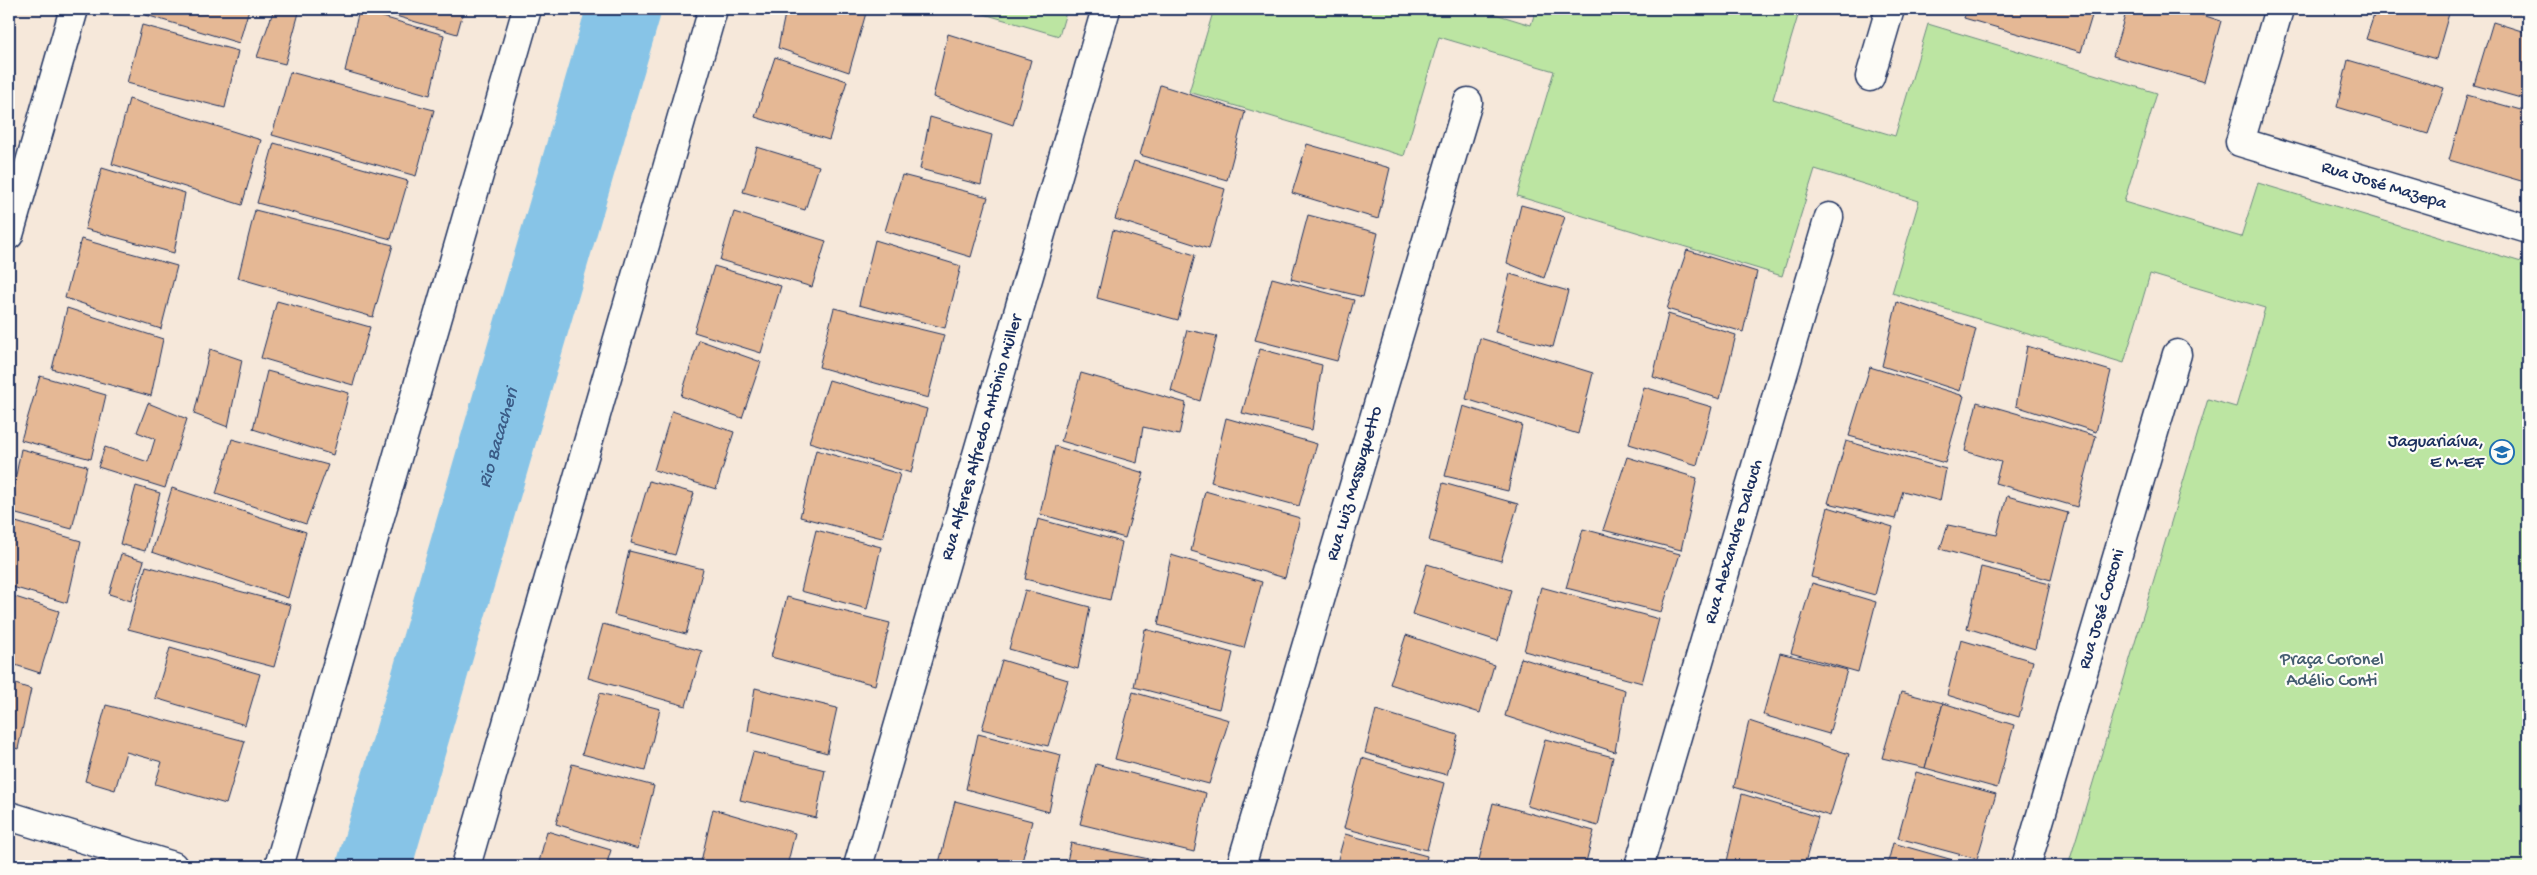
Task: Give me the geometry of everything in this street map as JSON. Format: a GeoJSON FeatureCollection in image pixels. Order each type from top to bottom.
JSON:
{"type":"FeatureCollection","features":[{"type":"Feature","properties":{"kind":"street"},"geometry":{"type":"LineString","coordinates":[[9,235],[74,9]]}},
{"type":"Feature","properties":{"kind":"street"},"geometry":{"type":"LineString","coordinates":[[279,866],[527,9]]}},
{"type":"Feature","properties":{"kind":"street"},"geometry":{"type":"LineString","coordinates":[[466,866],[713,9]]}},
{"type":"Feature","properties":{"kind":"street","name":"Rua Alferes Alfredo Antônio Müller"},"geometry":{"type":"LineString","coordinates":[[858,866],[1106,9]]}},
{"type":"Feature","properties":{"kind":"street"},"geometry":{"type":"LineString","coordinates":[[1870,77],[1890,9]]}},
{"type":"Feature","properties":{"kind":"street","name":"Rua José Mazepa"},"geometry":{"type":"LineString","coordinates":[[2279,9],[2240,142],[2528,229]]}},
{"type":"Feature","properties":{"kind":"street","name":"Rua Luiz Massuquetto"},"geometry":{"type":"LineString","coordinates":[[1241,866],[1468,102]]}},
{"type":"Feature","properties":{"kind":"street","name":"Rua Alexandre Dalcuch"},"geometry":{"type":"LineString","coordinates":[[1639,866],[1829,217]]}},
{"type":"Feature","properties":{"kind":"street","name":"Rua José Cocconi"},"geometry":{"type":"LineString","coordinates":[[2026,866],[2178,354]]}},
{"type":"Feature","properties":{"kind":"street"},"geometry":{"type":"LineString","coordinates":[[9,816],[173,866]]}},
{"type":"Feature","properties":{"kind":"green space"},"geometry":{"type":"Polygon","coordinates":[[[967,9],[1067,9],[1059,36],[967,9]]]}},
{"type":"Feature","properties":{"kind":"green space","name":"Praça Coronel Adélio Conti"},"geometry":{"type":"Polygon","coordinates":[[[1214,9],[1479,9],[1531,25],[1536,9],[1800,9],[1773,99],[1895,136],[1928,24],[2157,93],[2124,202],[2241,237],[2258,183],[2528,264],[2528,866],[2068,866],[2208,399],[2236,407],[2265,308],[2150,274],[2124,363],[1892,293],[1919,201],[1815,169],[1782,276],[1517,196],[1554,71],[1439,37],[1404,156],[1189,92],[1214,9]]]}},
{"type":"Feature","properties":{"kind":"building"},"geometry":{"type":"Polygon","coordinates":[[[148,9],[249,9],[239,43],[146,15],[148,9]]]}},
{"type":"Feature","properties":{"kind":"building"},"geometry":{"type":"Polygon","coordinates":[[[274,9],[300,9],[285,64],[257,57],[274,9]]]}},
{"type":"Feature","properties":{"kind":"building"},"geometry":{"type":"Polygon","coordinates":[[[372,9],[464,9],[457,34],[372,9]]]}},
{"type":"Feature","properties":{"kind":"building"},"geometry":{"type":"Polygon","coordinates":[[[786,9],[852,9],[866,13],[849,72],[778,48],[786,9]]]}},
{"type":"Feature","properties":{"kind":"building"},"geometry":{"type":"Polygon","coordinates":[[[1967,9],[2094,9],[2081,52],[1964,18],[1967,9]]]}},
{"type":"Feature","properties":{"kind":"building"},"geometry":{"type":"Polygon","coordinates":[[[2127,9],[2184,9],[2221,21],[2204,82],[2113,56],[2127,9]]]}},
{"type":"Feature","properties":{"kind":"building"},"geometry":{"type":"Polygon","coordinates":[[[2376,9],[2450,10],[2436,59],[2366,39],[2376,9]]]}},
{"type":"Feature","properties":{"kind":"building"},"geometry":{"type":"Polygon","coordinates":[[[359,10],[444,35],[430,95],[345,71],[359,10]]]}},
{"type":"Feature","properties":{"kind":"building"},"geometry":{"type":"Polygon","coordinates":[[[2493,22],[2528,33],[2528,100],[2474,85],[2493,22]]]}},
{"type":"Feature","properties":{"kind":"building"},"geometry":{"type":"Polygon","coordinates":[[[142,25],[238,51],[225,108],[127,83],[142,25]]]}},
{"type":"Feature","properties":{"kind":"building"},"geometry":{"type":"Polygon","coordinates":[[[948,34],[1031,60],[1013,125],[933,97],[948,34]]]}},
{"type":"Feature","properties":{"kind":"building"},"geometry":{"type":"Polygon","coordinates":[[[775,57],[847,81],[829,140],[755,117],[775,57]]]}},
{"type":"Feature","properties":{"kind":"building"},"geometry":{"type":"Polygon","coordinates":[[[2348,60],[2444,88],[2428,134],[2337,107],[2348,60]]]}},
{"type":"Feature","properties":{"kind":"building"},"geometry":{"type":"Polygon","coordinates":[[[290,72],[434,110],[416,176],[272,135],[290,72]]]}},
{"type":"Feature","properties":{"kind":"building"},"geometry":{"type":"Polygon","coordinates":[[[1160,85],[1245,112],[1227,180],[1140,155],[1160,85]]]}},
{"type":"Feature","properties":{"kind":"building"},"geometry":{"type":"Polygon","coordinates":[[[2467,95],[2528,112],[2528,183],[2449,160],[2467,95]]]}},
{"type":"Feature","properties":{"kind":"building"},"geometry":{"type":"Polygon","coordinates":[[[129,99],[261,140],[242,205],[112,164],[129,99]]]}},
{"type":"Feature","properties":{"kind":"building"},"geometry":{"type":"Polygon","coordinates":[[[930,117],[992,135],[981,185],[920,169],[930,117]]]}},
{"type":"Feature","properties":{"kind":"building"},"geometry":{"type":"Polygon","coordinates":[[[274,143],[408,181],[391,239],[257,203],[274,143]]]}},
{"type":"Feature","properties":{"kind":"building"},"geometry":{"type":"Polygon","coordinates":[[[1307,144],[1390,168],[1378,219],[1292,193],[1307,144]]]}},
{"type":"Feature","properties":{"kind":"building"},"geometry":{"type":"Polygon","coordinates":[[[757,147],[819,166],[805,210],[743,192],[757,147]]]}},
{"type":"Feature","properties":{"kind":"building"},"geometry":{"type":"Polygon","coordinates":[[[1134,161],[1225,189],[1209,249],[1115,219],[1134,161]]]}},
{"type":"Feature","properties":{"kind":"building"},"geometry":{"type":"Polygon","coordinates":[[[102,168],[185,193],[174,253],[85,229],[102,168]]]}},
{"type":"Feature","properties":{"kind":"building"},"geometry":{"type":"Polygon","coordinates":[[[902,175],[988,197],[971,257],[885,231],[902,175]]]}},
{"type":"Feature","properties":{"kind":"building"},"geometry":{"type":"Polygon","coordinates":[[[1521,205],[1565,217],[1544,278],[1507,263],[1521,205]]]}},
{"type":"Feature","properties":{"kind":"building"},"geometry":{"type":"Polygon","coordinates":[[[255,210],[393,245],[373,317],[238,278],[255,210]]]}},
{"type":"Feature","properties":{"kind":"building"},"geometry":{"type":"Polygon","coordinates":[[[734,212],[826,241],[812,287],[720,260],[734,212]]]}},
{"type":"Feature","properties":{"kind":"building"},"geometry":{"type":"Polygon","coordinates":[[[1308,215],[1378,233],[1363,297],[1291,279],[1308,215]]]}},
{"type":"Feature","properties":{"kind":"building"},"geometry":{"type":"Polygon","coordinates":[[[1113,230],[1195,255],[1178,320],[1097,298],[1113,230]]]}},
{"type":"Feature","properties":{"kind":"building"},"geometry":{"type":"Polygon","coordinates":[[[81,239],[177,266],[161,329],[65,298],[81,239]]]}},
{"type":"Feature","properties":{"kind":"building"},"geometry":{"type":"Polygon","coordinates":[[[875,240],[961,266],[945,328],[859,305],[875,240]]]}},
{"type":"Feature","properties":{"kind":"building"},"geometry":{"type":"Polygon","coordinates":[[[1687,250],[1757,272],[1743,332],[1667,309],[1687,250]]]}},
{"type":"Feature","properties":{"kind":"building"},"geometry":{"type":"Polygon","coordinates":[[[714,266],[781,286],[761,353],[694,332],[714,266]]]}},
{"type":"Feature","properties":{"kind":"building"},"geometry":{"type":"Polygon","coordinates":[[[1510,274],[1568,291],[1553,347],[1495,332],[1510,274]]]}},
{"type":"Feature","properties":{"kind":"building"},"geometry":{"type":"Polygon","coordinates":[[[1272,278],[1354,300],[1337,361],[1255,340],[1272,278]]]}},
{"type":"Feature","properties":{"kind":"building"},"geometry":{"type":"Polygon","coordinates":[[[277,301],[370,327],[353,385],[261,358],[277,301]]]}},
{"type":"Feature","properties":{"kind":"building"},"geometry":{"type":"Polygon","coordinates":[[[1897,302],[1976,329],[1960,391],[1882,366],[1897,302]]]}},
{"type":"Feature","properties":{"kind":"building"},"geometry":{"type":"Polygon","coordinates":[[[67,308],[163,339],[151,396],[52,369],[67,308]]]}},
{"type":"Feature","properties":{"kind":"building"},"geometry":{"type":"Polygon","coordinates":[[[834,308],[944,335],[928,398],[819,367],[834,308]]]}},
{"type":"Feature","properties":{"kind":"building"},"geometry":{"type":"Polygon","coordinates":[[[1668,314],[1736,335],[1720,399],[1653,377],[1668,314]]]}},
{"type":"Feature","properties":{"kind":"building"},"geometry":{"type":"Polygon","coordinates":[[[1187,330],[1217,336],[1200,401],[1171,391],[1187,330]]]}},
{"type":"Feature","properties":{"kind":"building"},"geometry":{"type":"Polygon","coordinates":[[[1480,338],[1593,373],[1578,434],[1466,399],[1480,338]]]}},
{"type":"Feature","properties":{"kind":"building"},"geometry":{"type":"Polygon","coordinates":[[[699,340],[761,362],[742,418],[681,396],[699,340]]]}},
{"type":"Feature","properties":{"kind":"building"},"geometry":{"type":"Polygon","coordinates":[[[2027,346],[2111,371],[2096,432],[2016,406],[2027,346]]]}},
{"type":"Feature","properties":{"kind":"building"},"geometry":{"type":"Polygon","coordinates":[[[210,349],[242,360],[228,427],[194,414],[210,349]]]}},
{"type":"Feature","properties":{"kind":"building"},"geometry":{"type":"Polygon","coordinates":[[[1260,349],[1322,365],[1312,430],[1242,413],[1260,349]]]}},
{"type":"Feature","properties":{"kind":"building"},"geometry":{"type":"Polygon","coordinates":[[[1870,367],[1964,396],[1945,463],[1849,436],[1870,367]]]}},
{"type":"Feature","properties":{"kind":"building"},"geometry":{"type":"Polygon","coordinates":[[[267,371],[349,393],[333,455],[253,429],[267,371]]]}},
{"type":"Feature","properties":{"kind":"building"},"geometry":{"type":"Polygon","coordinates":[[[1081,373],[1186,403],[1179,435],[1143,427],[1137,463],[1061,441],[1081,373]]]}},
{"type":"Feature","properties":{"kind":"building"},"geometry":{"type":"Polygon","coordinates":[[[40,376],[106,395],[91,459],[21,440],[40,376]]]}},
{"type":"Feature","properties":{"kind":"building"},"geometry":{"type":"Polygon","coordinates":[[[829,380],[927,409],[911,473],[809,442],[829,380]]]}},
{"type":"Feature","properties":{"kind":"building"},"geometry":{"type":"Polygon","coordinates":[[[1644,387],[1712,407],[1697,465],[1629,444],[1644,387]]]}},
{"type":"Feature","properties":{"kind":"building"},"geometry":{"type":"Polygon","coordinates":[[[1977,402],[2096,436],[2077,507],[1995,483],[2001,462],[1965,451],[1977,402]]]}},
{"type":"Feature","properties":{"kind":"building"},"geometry":{"type":"Polygon","coordinates":[[[148,403],[187,419],[165,488],[98,467],[105,447],[148,462],[155,439],[137,432],[148,403]]]}},
{"type":"Feature","properties":{"kind":"building"},"geometry":{"type":"Polygon","coordinates":[[[1463,406],[1522,425],[1508,491],[1445,476],[1463,406]]]}},
{"type":"Feature","properties":{"kind":"building"},"geometry":{"type":"Polygon","coordinates":[[[672,411],[734,432],[716,489],[654,470],[672,411]]]}},
{"type":"Feature","properties":{"kind":"building"},"geometry":{"type":"Polygon","coordinates":[[[1226,418],[1317,444],[1299,506],[1211,482],[1226,418]]]}},
{"type":"Feature","properties":{"kind":"building"},"geometry":{"type":"Polygon","coordinates":[[[232,439],[328,465],[306,524],[216,494],[232,439]]]}},
{"type":"Feature","properties":{"kind":"building"},"geometry":{"type":"Polygon","coordinates":[[[1846,441],[1946,469],[1940,501],[1903,491],[1895,519],[1828,503],[1846,441]]]}},
{"type":"Feature","properties":{"kind":"building"},"geometry":{"type":"Polygon","coordinates":[[[1055,446],[1144,473],[1125,538],[1040,514],[1055,446]]]}},
{"type":"Feature","properties":{"kind":"building"},"geometry":{"type":"Polygon","coordinates":[[[21,449],[87,466],[72,529],[9,512],[21,449]]]}},
{"type":"Feature","properties":{"kind":"building"},"geometry":{"type":"Polygon","coordinates":[[[816,450],[900,474],[882,538],[800,517],[816,450]]]}},
{"type":"Feature","properties":{"kind":"building"},"geometry":{"type":"Polygon","coordinates":[[[1627,457],[1697,478],[1681,550],[1603,530],[1627,457]]]}},
{"type":"Feature","properties":{"kind":"building"},"geometry":{"type":"Polygon","coordinates":[[[649,481],[694,493],[675,555],[631,543],[649,481]]]}},
{"type":"Feature","properties":{"kind":"building"},"geometry":{"type":"Polygon","coordinates":[[[1443,483],[1518,504],[1501,561],[1429,541],[1443,483]]]}},
{"type":"Feature","properties":{"kind":"building"},"geometry":{"type":"Polygon","coordinates":[[[136,486],[160,493],[145,551],[120,544],[136,486]]]}},
{"type":"Feature","properties":{"kind":"building"},"geometry":{"type":"Polygon","coordinates":[[[172,488],[306,532],[288,598],[152,552],[172,488]]]}},
{"type":"Feature","properties":{"kind":"building"},"geometry":{"type":"Polygon","coordinates":[[[1205,491],[1300,518],[1285,578],[1191,551],[1205,491]]]}},
{"type":"Feature","properties":{"kind":"building"},"geometry":{"type":"Polygon","coordinates":[[[2007,496],[2068,513],[2051,580],[1940,549],[1948,525],[1997,535],[2007,496]]]}},
{"type":"Feature","properties":{"kind":"building"},"geometry":{"type":"Polygon","coordinates":[[[1828,507],[1893,527],[1875,595],[1811,577],[1828,507]]]}},
{"type":"Feature","properties":{"kind":"building"},"geometry":{"type":"Polygon","coordinates":[[[1038,519],[1122,542],[1110,600],[1025,579],[1038,519]]]}},
{"type":"Feature","properties":{"kind":"building"},"geometry":{"type":"Polygon","coordinates":[[[9,520],[81,541],[67,603],[9,586],[9,520]]]}},
{"type":"Feature","properties":{"kind":"building"},"geometry":{"type":"Polygon","coordinates":[[[1583,529],[1680,554],[1661,612],[1566,588],[1583,529]]]}},
{"type":"Feature","properties":{"kind":"building"},"geometry":{"type":"Polygon","coordinates":[[[816,530],[881,547],[867,609],[801,591],[816,530]]]}},
{"type":"Feature","properties":{"kind":"building"},"geometry":{"type":"Polygon","coordinates":[[[629,551],[703,569],[686,634],[614,615],[629,551]]]}},
{"type":"Feature","properties":{"kind":"building"},"geometry":{"type":"Polygon","coordinates":[[[121,554],[144,561],[131,601],[109,594],[121,554]]]}},
{"type":"Feature","properties":{"kind":"building"},"geometry":{"type":"Polygon","coordinates":[[[1171,555],[1262,582],[1244,648],[1158,625],[1171,555]]]}},
{"type":"Feature","properties":{"kind":"building"},"geometry":{"type":"Polygon","coordinates":[[[1427,564],[1511,590],[1498,641],[1412,614],[1427,564]]]}},
{"type":"Feature","properties":{"kind":"building"},"geometry":{"type":"Polygon","coordinates":[[[146,566],[291,605],[274,667],[128,629],[146,566]]]}},
{"type":"Feature","properties":{"kind":"building"},"geometry":{"type":"Polygon","coordinates":[[[1981,567],[2050,584],[2035,649],[1967,628],[1981,567]]]}},
{"type":"Feature","properties":{"kind":"building"},"geometry":{"type":"Polygon","coordinates":[[[1812,583],[1876,602],[1858,672],[1791,653],[1812,583]]]}},
{"type":"Feature","properties":{"kind":"building"},"geometry":{"type":"Polygon","coordinates":[[[1541,587],[1659,619],[1642,683],[1524,651],[1541,587]]]}},
{"type":"Feature","properties":{"kind":"building"},"geometry":{"type":"Polygon","coordinates":[[[1025,590],[1090,607],[1078,669],[1009,649],[1025,590]]]}},
{"type":"Feature","properties":{"kind":"building"},"geometry":{"type":"Polygon","coordinates":[[[9,595],[59,611],[40,673],[9,663],[9,595]]]}},
{"type":"Feature","properties":{"kind":"building"},"geometry":{"type":"Polygon","coordinates":[[[787,597],[890,623],[875,685],[771,657],[787,597]]]}},
{"type":"Feature","properties":{"kind":"building"},"geometry":{"type":"Polygon","coordinates":[[[603,624],[702,651],[686,706],[588,678],[603,624]]]}},
{"type":"Feature","properties":{"kind":"building"},"geometry":{"type":"Polygon","coordinates":[[[1145,629],[1233,653],[1219,709],[1134,687],[1145,629]]]}},
{"type":"Feature","properties":{"kind":"building"},"geometry":{"type":"Polygon","coordinates":[[[1406,635],[1494,665],[1480,713],[1390,684],[1406,635]]]}},
{"type":"Feature","properties":{"kind":"building"},"geometry":{"type":"Polygon","coordinates":[[[1961,640],[2033,661],[2019,717],[1947,695],[1961,640]]]}},
{"type":"Feature","properties":{"kind":"building"},"geometry":{"type":"Polygon","coordinates":[[[170,648],[260,674],[245,725],[155,698],[170,648]]]}},
{"type":"Feature","properties":{"kind":"building"},"geometry":{"type":"Polygon","coordinates":[[[1780,653],[1847,670],[1829,734],[1763,715],[1780,653]]]}},
{"type":"Feature","properties":{"kind":"building"},"geometry":{"type":"Polygon","coordinates":[[[1521,658],[1625,690],[1615,752],[1505,716],[1521,658]]]}},
{"type":"Feature","properties":{"kind":"building"},"geometry":{"type":"Polygon","coordinates":[[[1002,660],[1068,680],[1048,746],[982,729],[1002,660]]]}},
{"type":"Feature","properties":{"kind":"building"},"geometry":{"type":"Polygon","coordinates":[[[9,682],[31,689],[18,749],[9,746],[9,682]]]}},
{"type":"Feature","properties":{"kind":"building"},"geometry":{"type":"Polygon","coordinates":[[[755,688],[837,708],[827,753],[748,731],[755,688]]]}},
{"type":"Feature","properties":{"kind":"building"},"geometry":{"type":"Polygon","coordinates":[[[1133,692],[1229,720],[1209,784],[1115,759],[1133,692]]]}},
{"type":"Feature","properties":{"kind":"building"},"geometry":{"type":"Polygon","coordinates":[[[1901,692],[1943,703],[1925,768],[1882,758],[1901,692]]]}},
{"type":"Feature","properties":{"kind":"building"},"geometry":{"type":"Polygon","coordinates":[[[600,693],[660,709],[645,771],[582,754],[600,693]]]}},
{"type":"Feature","properties":{"kind":"building"},"geometry":{"type":"Polygon","coordinates":[[[1943,703],[2014,725],[1997,788],[1925,768],[1943,703]]]}},
{"type":"Feature","properties":{"kind":"building"},"geometry":{"type":"Polygon","coordinates":[[[106,705],[245,741],[226,804],[155,784],[162,762],[126,752],[115,790],[85,781],[106,705]]]}},
{"type":"Feature","properties":{"kind":"building"},"geometry":{"type":"Polygon","coordinates":[[[1376,710],[1458,735],[1447,775],[1365,753],[1376,710]]]}},
{"type":"Feature","properties":{"kind":"building"},"geometry":{"type":"Polygon","coordinates":[[[1749,721],[1849,754],[1830,816],[1734,787],[1749,721]]]}},
{"type":"Feature","properties":{"kind":"building"},"geometry":{"type":"Polygon","coordinates":[[[978,734],[1061,755],[1049,812],[966,789],[978,734]]]}},
{"type":"Feature","properties":{"kind":"building"},"geometry":{"type":"Polygon","coordinates":[[[1545,739],[1613,757],[1598,826],[1527,806],[1545,739]]]}},
{"type":"Feature","properties":{"kind":"building"},"geometry":{"type":"Polygon","coordinates":[[[753,752],[825,770],[816,818],[740,800],[753,752]]]}},
{"type":"Feature","properties":{"kind":"building"},"geometry":{"type":"Polygon","coordinates":[[[1362,758],[1444,783],[1427,850],[1344,828],[1362,758]]]}},
{"type":"Feature","properties":{"kind":"building"},"geometry":{"type":"Polygon","coordinates":[[[572,764],[654,786],[638,849],[556,824],[572,764]]]}},
{"type":"Feature","properties":{"kind":"building"},"geometry":{"type":"Polygon","coordinates":[[[1096,764],[1206,793],[1194,852],[1080,824],[1096,764]]]}},
{"type":"Feature","properties":{"kind":"building"},"geometry":{"type":"Polygon","coordinates":[[[1916,772],[1996,794],[1977,859],[1898,838],[1916,772]]]}},
{"type":"Feature","properties":{"kind":"building"},"geometry":{"type":"Polygon","coordinates":[[[1742,794],[1818,817],[1804,866],[1726,866],[1742,794]]]}},
{"type":"Feature","properties":{"kind":"building"},"geometry":{"type":"Polygon","coordinates":[[[955,801],[1032,821],[1021,866],[950,866],[939,863],[955,801]]]}},
{"type":"Feature","properties":{"kind":"building"},"geometry":{"type":"Polygon","coordinates":[[[1493,803],[1594,831],[1585,866],[1486,866],[1478,864],[1493,803]]]}},
{"type":"Feature","properties":{"kind":"building"},"geometry":{"type":"Polygon","coordinates":[[[713,809],[795,833],[787,866],[700,866],[713,809]]]}},
{"type":"Feature","properties":{"kind":"building"},"geometry":{"type":"Polygon","coordinates":[[[547,831],[611,850],[606,866],[538,866],[547,831]]]}},
{"type":"Feature","properties":{"kind":"building"},"geometry":{"type":"Polygon","coordinates":[[[1345,834],[1427,856],[1425,866],[1336,866],[1345,834]]]}},
{"type":"Feature","properties":{"kind":"building"},"geometry":{"type":"Polygon","coordinates":[[[1071,843],[1183,866],[1066,866],[1071,843]]]}},
{"type":"Feature","properties":{"kind":"building"},"geometry":{"type":"Polygon","coordinates":[[[1893,843],[1974,866],[1887,866],[1893,843]]]}},
{"type":"Feature","properties":{"kind":"waterway","name":"Rio Bacacheri"},"geometry":{"type":"LineString","coordinates":[[374,866],[624,9]]}},
{"type":"Feature","properties":{"kind":"place","name":"Jaguariaíva, E M-EF"},"geometry":{"type":"Point","coordinates":[2502,452]}}]}
